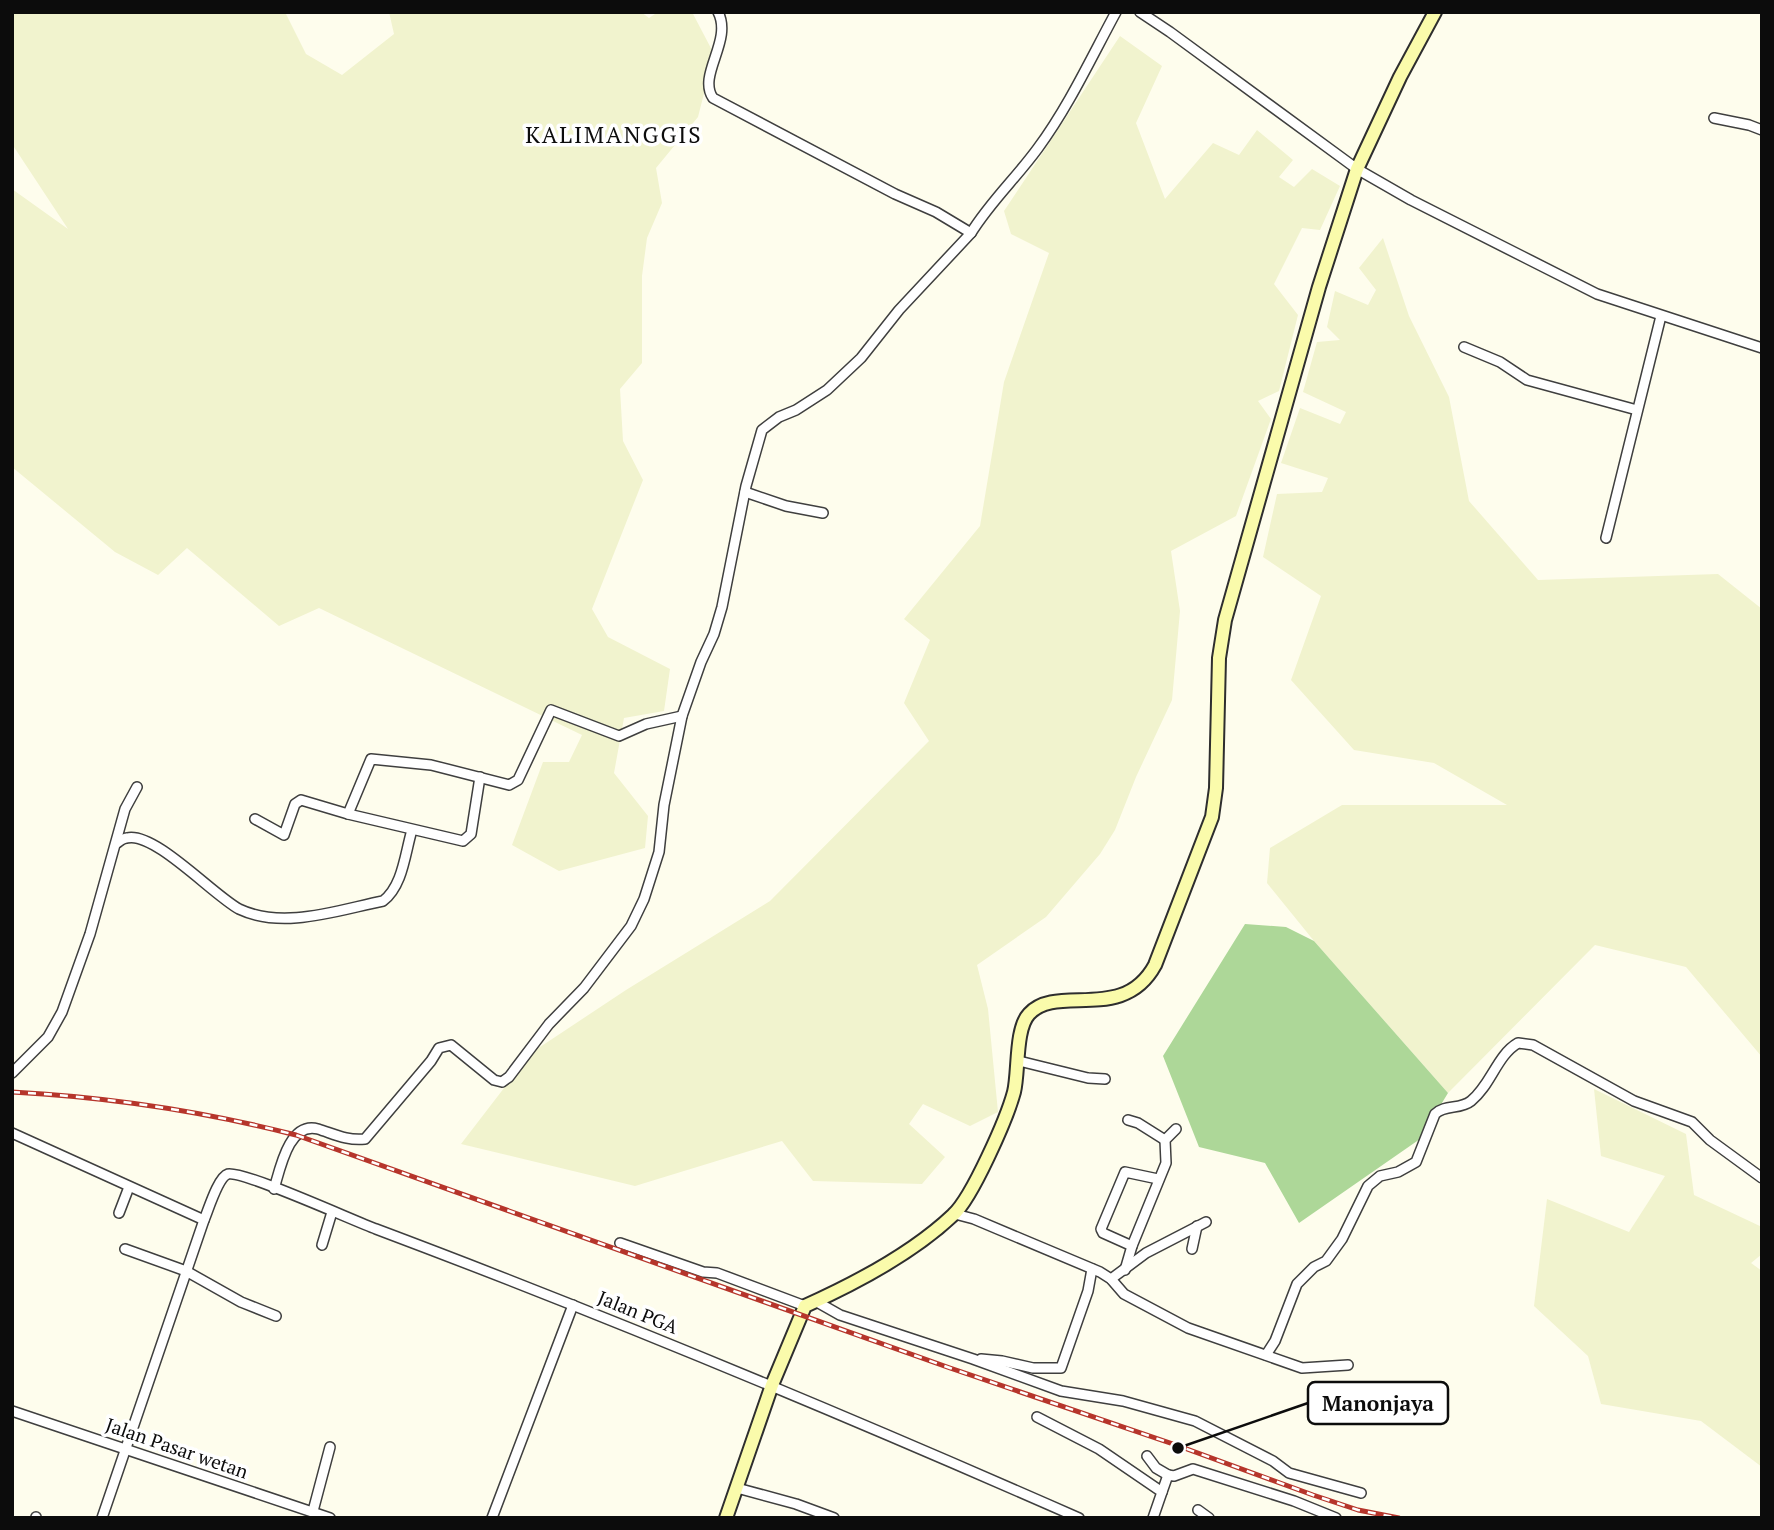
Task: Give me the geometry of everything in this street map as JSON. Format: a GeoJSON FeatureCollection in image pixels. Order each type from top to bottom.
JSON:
{"type":"FeatureCollection","features":[{"type":"Feature","properties":{"kind":"main road"},"geometry":{"type":"LineString","coordinates":[[726,1518],[772,1385],[811,1304],[868,1275],[955,1214],[970,1191],[1012,1101],[1022,1034],[1029,1014],[1049,1004],[1122,994],[1147,980],[1212,817],[1216,788],[1219,658],[1225,620],[1315,299],[1357,169],[1400,77],[1435,12]]}},
{"type":"Feature","properties":{"kind":"street"},"geometry":{"type":"LineString","coordinates":[[718,12],[723,29],[709,82],[709,93],[713,98],[895,194],[936,212],[971,233]]}},
{"type":"Feature","properties":{"kind":"street"},"geometry":{"type":"LineString","coordinates":[[274,1188],[282,1161],[300,1130],[316,1128],[341,1138],[355,1141],[365,1139],[439,1048],[451,1045],[494,1080],[502,1082],[509,1077],[549,1024],[584,988],[631,926],[644,899],[659,852],[664,805],[682,716],[722,607],[745,492],[762,430],[779,416],[796,410],[836,382],[861,358],[899,310],[971,233],[1038,149],[1065,107],[1116,12]]}},
{"type":"Feature","properties":{"kind":"street"},"geometry":{"type":"LineString","coordinates":[[1140,12],[1357,169],[1410,200],[1566,280],[1661,316],[1762,348]]}},
{"type":"Feature","properties":{"kind":"street"},"geometry":{"type":"LineString","coordinates":[[1714,118],[1762,130]]}},
{"type":"Feature","properties":{"kind":"street"},"geometry":{"type":"LineString","coordinates":[[1606,538],[1661,316]]}},
{"type":"Feature","properties":{"kind":"street"},"geometry":{"type":"LineString","coordinates":[[1464,347],[1500,362],[1527,380],[1637,410]]}},
{"type":"Feature","properties":{"kind":"street"},"geometry":{"type":"LineString","coordinates":[[745,492],[786,506],[823,513]]}},
{"type":"Feature","properties":{"kind":"street"},"geometry":{"type":"LineString","coordinates":[[348,814],[371,759],[431,765],[505,785],[516,783],[551,710],[619,736],[646,724],[682,716]]}},
{"type":"Feature","properties":{"kind":"street"},"geometry":{"type":"LineString","coordinates":[[255,819],[284,835],[297,801],[458,841],[467,840],[471,834],[480,777]]}},
{"type":"Feature","properties":{"kind":"street"},"geometry":{"type":"LineString","coordinates":[[12,1073],[48,1037],[62,1012],[90,934],[125,809],[136,787]]}},
{"type":"Feature","properties":{"kind":"street"},"geometry":{"type":"LineString","coordinates":[[117,842],[127,837],[146,842],[173,857],[240,909],[270,917],[300,917],[383,901],[395,888],[412,830]]}},
{"type":"Feature","properties":{"kind":"street"},"geometry":{"type":"LineString","coordinates":[[1266,1355],[1275,1341],[1297,1284],[1309,1271],[1326,1261],[1342,1239],[1368,1186],[1380,1176],[1398,1172],[1416,1162],[1435,1114],[1441,1109],[1462,1106],[1471,1101],[1485,1087],[1510,1049],[1518,1043],[1533,1045],[1650,1109],[1692,1122],[1710,1140],[1762,1178]]}},
{"type":"Feature","properties":{"kind":"street"},"geometry":{"type":"LineString","coordinates":[[1019,1061],[1088,1078],[1105,1079]]}},
{"type":"Feature","properties":{"kind":"street"},"geometry":{"type":"LineString","coordinates":[[1128,1120],[1165,1140]]}},
{"type":"Feature","properties":{"kind":"street"},"geometry":{"type":"LineString","coordinates":[[1125,1270],[1158,1179],[1167,1163],[1165,1140],[1176,1129]]}},
{"type":"Feature","properties":{"kind":"street"},"geometry":{"type":"LineString","coordinates":[[12,1133],[204,1220],[102,1518]]}},
{"type":"Feature","properties":{"kind":"street"},"geometry":{"type":"LineString","coordinates":[[1132,1246],[1103,1233],[1101,1229],[1125,1172],[1158,1179]]}},
{"type":"Feature","properties":{"kind":"street","name":"Jalan PGA"},"geometry":{"type":"LineString","coordinates":[[204,1220],[224,1176],[236,1174],[772,1385],[1079,1518]]}},
{"type":"Feature","properties":{"kind":"street"},"geometry":{"type":"LineString","coordinates":[[119,1213],[129,1187]]}},
{"type":"Feature","properties":{"kind":"street"},"geometry":{"type":"LineString","coordinates":[[322,1245],[332,1212]]}},
{"type":"Feature","properties":{"kind":"street"},"geometry":{"type":"LineString","coordinates":[[955,1214],[974,1219],[1093,1269],[1111,1279],[1124,1294],[1165,1317],[1306,1369],[1348,1365]]}},
{"type":"Feature","properties":{"kind":"street"},"geometry":{"type":"LineString","coordinates":[[1111,1279],[1146,1253],[1201,1224],[1192,1249]]}},
{"type":"Feature","properties":{"kind":"street"},"geometry":{"type":"LineString","coordinates":[[621,1243],[703,1272],[717,1273],[811,1304],[1062,1391],[1124,1401],[1195,1421],[1273,1461],[1289,1473],[1361,1493]]}},
{"type":"Feature","properties":{"kind":"street"},"geometry":{"type":"LineString","coordinates":[[125,1250],[186,1271],[241,1302],[276,1316]]}},
{"type":"Feature","properties":{"kind":"street"},"geometry":{"type":"LineString","coordinates":[[973,1359],[1002,1361],[1033,1368],[1061,1368],[1088,1292],[1093,1269]]}},
{"type":"Feature","properties":{"kind":"street"},"geometry":{"type":"LineString","coordinates":[[492,1518],[573,1305]]}},
{"type":"Feature","properties":{"kind":"street","name":"Jalan Pasar wetan"},"geometry":{"type":"LineString","coordinates":[[12,1411],[330,1518]]}},
{"type":"Feature","properties":{"kind":"street"},"geometry":{"type":"LineString","coordinates":[[1037,1417],[1099,1449],[1162,1492]]}},
{"type":"Feature","properties":{"kind":"street"},"geometry":{"type":"LineString","coordinates":[[313,1511],[330,1447]]}},
{"type":"Feature","properties":{"kind":"street"},"geometry":{"type":"LineString","coordinates":[[1147,1456],[1156,1468],[1168,1475],[1181,1474],[1193,1468],[1294,1501],[1336,1518]]}},
{"type":"Feature","properties":{"kind":"street"},"geometry":{"type":"LineString","coordinates":[[1153,1518],[1168,1475]]}},
{"type":"Feature","properties":{"kind":"street"},"geometry":{"type":"LineString","coordinates":[[737,1488],[796,1504],[834,1518]]}},
{"type":"Feature","properties":{"kind":"street"},"geometry":{"type":"LineString","coordinates":[[1198,1510],[1209,1518]]}},
{"type":"Feature","properties":{"kind":"green space"},"geometry":{"type":"Polygon","coordinates":[[[12,12],[285,12],[306,54],[342,75],[394,34],[389,12],[641,12],[649,18],[658,12],[692,12],[714,54],[698,117],[656,168],[662,203],[647,238],[642,276],[642,363],[620,389],[623,441],[643,480],[592,609],[608,637],[670,669],[664,711],[624,718],[614,773],[648,816],[645,848],[559,871],[512,845],[543,762],[569,762],[582,735],[319,608],[279,626],[187,548],[158,575],[115,552],[12,467],[12,189],[68,229],[12,144],[12,12]]]}},
{"type":"Feature","properties":{"kind":"green space"},"geometry":{"type":"Polygon","coordinates":[[[1120,36],[1162,66],[1136,123],[1165,199],[1213,143],[1239,155],[1257,130],[1293,160],[1279,177],[1294,187],[1312,169],[1340,186],[1320,230],[1302,228],[1274,284],[1298,315],[1279,391],[1258,401],[1271,419],[1236,516],[1171,551],[1180,611],[1172,700],[1115,830],[1100,854],[1046,917],[977,965],[988,1009],[998,1112],[970,1126],[923,1104],[909,1124],[945,1157],[922,1184],[813,1181],[782,1141],[635,1186],[461,1144],[531,1053],[626,990],[770,901],[929,741],[904,703],[930,640],[904,619],[980,526],[1004,382],[1049,253],[1011,234],[1004,211],[1120,36]]]}},
{"type":"Feature","properties":{"kind":"green space"},"geometry":{"type":"Polygon","coordinates":[[[1383,238],[1409,316],[1449,397],[1469,501],[1538,580],[1718,574],[1762,609],[1762,1057],[1686,967],[1595,945],[1448,1093],[1314,941],[1267,883],[1270,848],[1342,805],[1507,805],[1434,763],[1354,750],[1291,680],[1321,596],[1263,557],[1277,494],[1322,492],[1328,478],[1281,463],[1300,408],[1340,424],[1346,412],[1303,392],[1317,342],[1340,340],[1327,327],[1335,291],[1368,305],[1376,290],[1359,268],[1383,238]]]}},
{"type":"Feature","properties":{"kind":"green space"},"geometry":{"type":"Polygon","coordinates":[[[1245,924],[1286,927],[1314,941],[1448,1093],[1420,1139],[1299,1223],[1265,1163],[1199,1147],[1163,1056],[1245,924]]]}},
{"type":"Feature","properties":{"kind":"green space"},"geometry":{"type":"Polygon","coordinates":[[[1594,1089],[1686,1134],[1694,1195],[1762,1227],[1762,1254],[1751,1263],[1762,1271],[1762,1467],[1701,1421],[1601,1404],[1588,1356],[1534,1306],[1547,1199],[1629,1232],[1665,1176],[1601,1156],[1594,1089]]]}},
{"type":"Feature","properties":{"kind":"railway"},"geometry":{"type":"LineString","coordinates":[[12,1092],[155,1106],[296,1135],[1313,1495],[1358,1510],[1399,1518]]}},
{"type":"Feature","properties":{"kind":"place","name":"Manonjaya"},"geometry":{"type":"Point","coordinates":[1178,1448]}},
{"type":"Feature","properties":{"kind":"district","name":"KALIMANGGIS"},"geometry":{"type":"Point","coordinates":[614,135]}}]}
